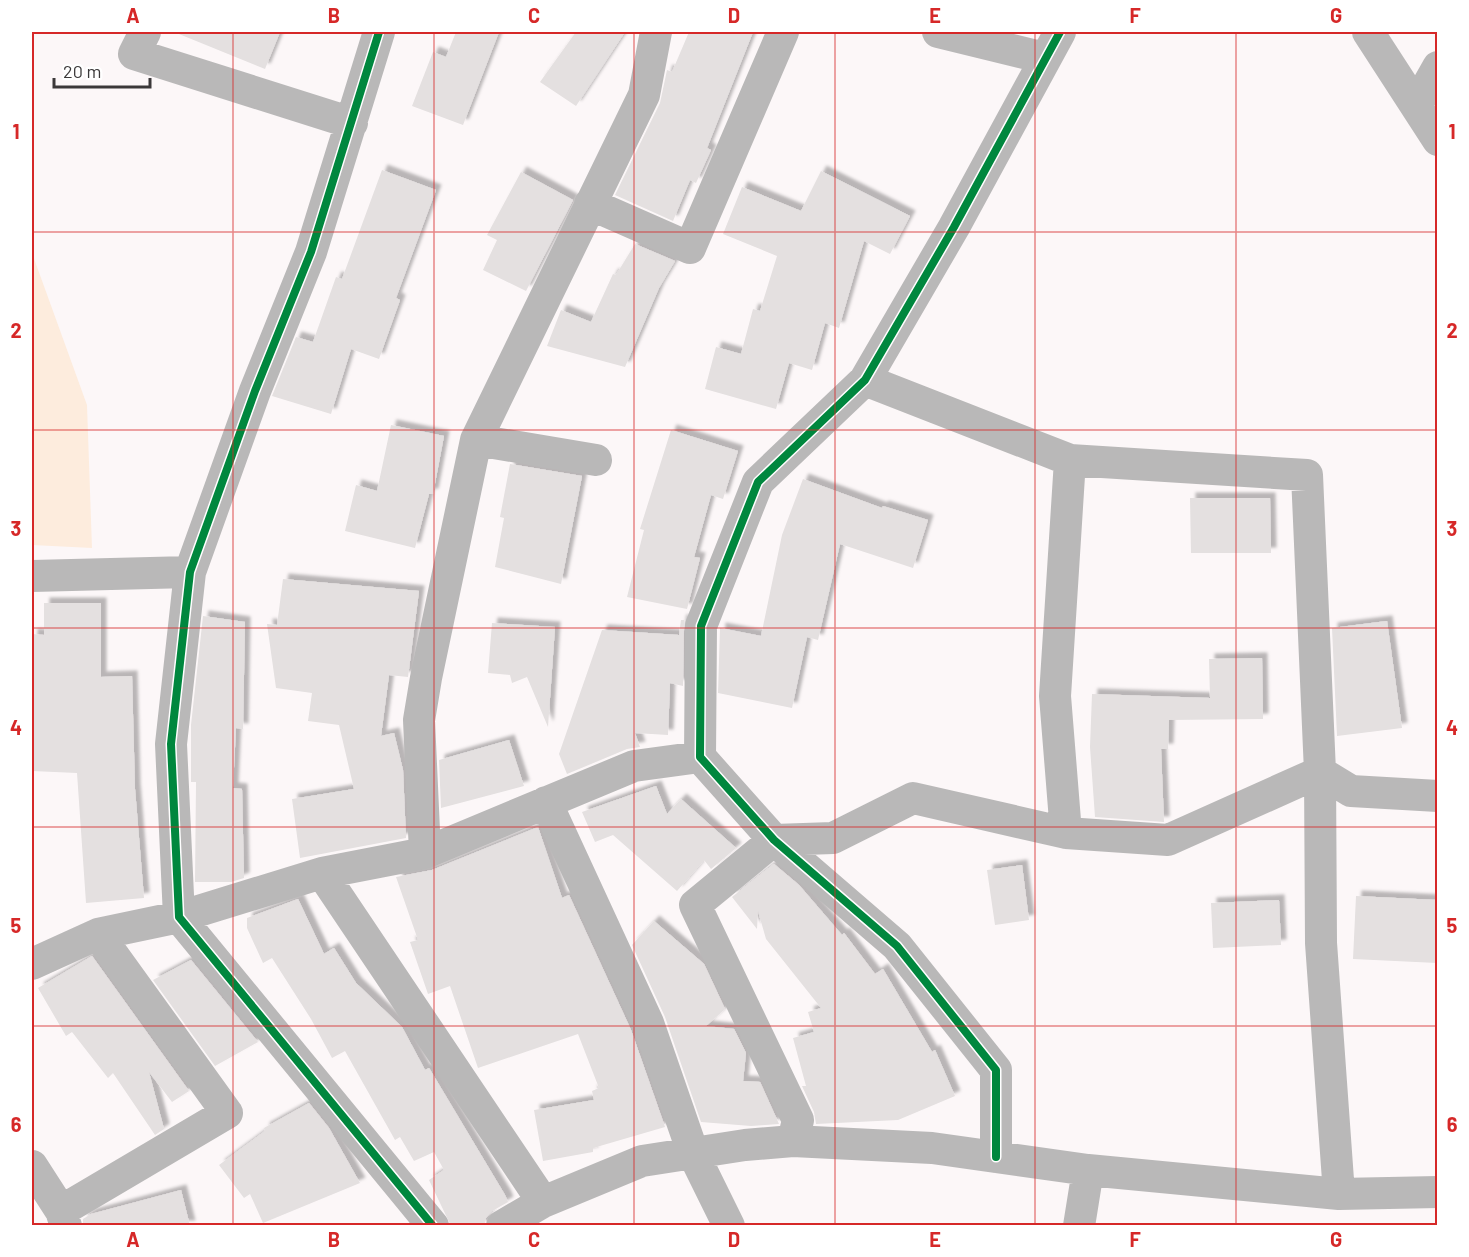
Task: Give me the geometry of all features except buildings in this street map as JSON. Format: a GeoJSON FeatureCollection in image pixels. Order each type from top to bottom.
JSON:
{"type":"FeatureCollection","features":[{"type":"Feature","properties":{"kind":"street"},"geometry":{"type":"LineString","coordinates":[[380,32],[311,252],[255,391],[190,572],[171,744],[179,917],[433,1226]]}},
{"type":"Feature","properties":{"kind":"street"},"geometry":{"type":"LineString","coordinates":[[425,853],[419,720],[476,440],[644,95],[656,32]]}},
{"type":"Feature","properties":{"kind":"street"},"geometry":{"type":"LineString","coordinates":[[590,204],[690,248],[783,32]]}},
{"type":"Feature","properties":{"kind":"street"},"geometry":{"type":"LineString","coordinates":[[938,32],[1053,45],[954,227],[865,380],[758,482],[701,626],[700,757],[774,840],[897,946],[996,1070],[996,1157]]}},
{"type":"Feature","properties":{"kind":"street"},"geometry":{"type":"LineString","coordinates":[[1368,32],[1437,140]]}},
{"type":"Feature","properties":{"kind":"street"},"geometry":{"type":"LineString","coordinates":[[139,43],[352,123]]}},
{"type":"Feature","properties":{"kind":"street"},"geometry":{"type":"LineString","coordinates":[[1416,106],[1437,67]]}},
{"type":"Feature","properties":{"kind":"street"},"geometry":{"type":"LineString","coordinates":[[865,380],[1070,460],[1307,476],[1320,772],[1321,943],[1339,1194]]}},
{"type":"Feature","properties":{"kind":"street"},"geometry":{"type":"LineString","coordinates":[[476,440],[596,460]]}},
{"type":"Feature","properties":{"kind":"street"},"geometry":{"type":"LineString","coordinates":[[1066,833],[1055,696],[1070,460]]}},
{"type":"Feature","properties":{"kind":"street"},"geometry":{"type":"LineString","coordinates":[[32,576],[190,572]]}},
{"type":"Feature","properties":{"kind":"street"},"geometry":{"type":"LineString","coordinates":[[32,964],[98,934],[179,917],[322,873],[425,853],[634,766],[700,757]]}},
{"type":"Feature","properties":{"kind":"street"},"geometry":{"type":"LineString","coordinates":[[1320,772],[1351,791],[1437,796]]}},
{"type":"Feature","properties":{"kind":"street"},"geometry":{"type":"LineString","coordinates":[[793,1141],[798,1120],[695,905],[774,840],[833,838],[913,798],[1066,833],[1168,840],[1320,772]]}},
{"type":"Feature","properties":{"kind":"street"},"geometry":{"type":"LineString","coordinates":[[546,802],[648,1023],[693,1153],[729,1226]]}},
{"type":"Feature","properties":{"kind":"street"},"geometry":{"type":"LineString","coordinates":[[322,873],[543,1202]]}},
{"type":"Feature","properties":{"kind":"street"},"geometry":{"type":"LineString","coordinates":[[32,1166],[64,1218],[227,1113],[98,934]]}},
{"type":"Feature","properties":{"kind":"street"},"geometry":{"type":"LineString","coordinates":[[502,1226],[543,1202],[642,1161],[793,1141],[932,1148],[1088,1170],[1339,1194],[1437,1192]]}},
{"type":"Feature","properties":{"kind":"street"},"geometry":{"type":"LineString","coordinates":[[1079,1226],[1088,1170]]}},
{"type":"Feature","properties":{"kind":"shaded area"},"geometry":{"type":"Polygon","coordinates":[[[32,253],[87,405],[92,548],[32,545],[32,253]]]}},
{"type":"Feature","properties":{"kind":"cycle path"},"geometry":{"type":"LineString","coordinates":[[379,32],[311,252],[255,391],[190,572],[171,744],[179,917],[433,1226]]}},
{"type":"Feature","properties":{"kind":"cycle path"},"geometry":{"type":"LineString","coordinates":[[996,1157],[996,1070],[897,946],[774,840],[700,757],[701,626],[758,482],[865,380],[954,227],[1060,32]]}}]}
